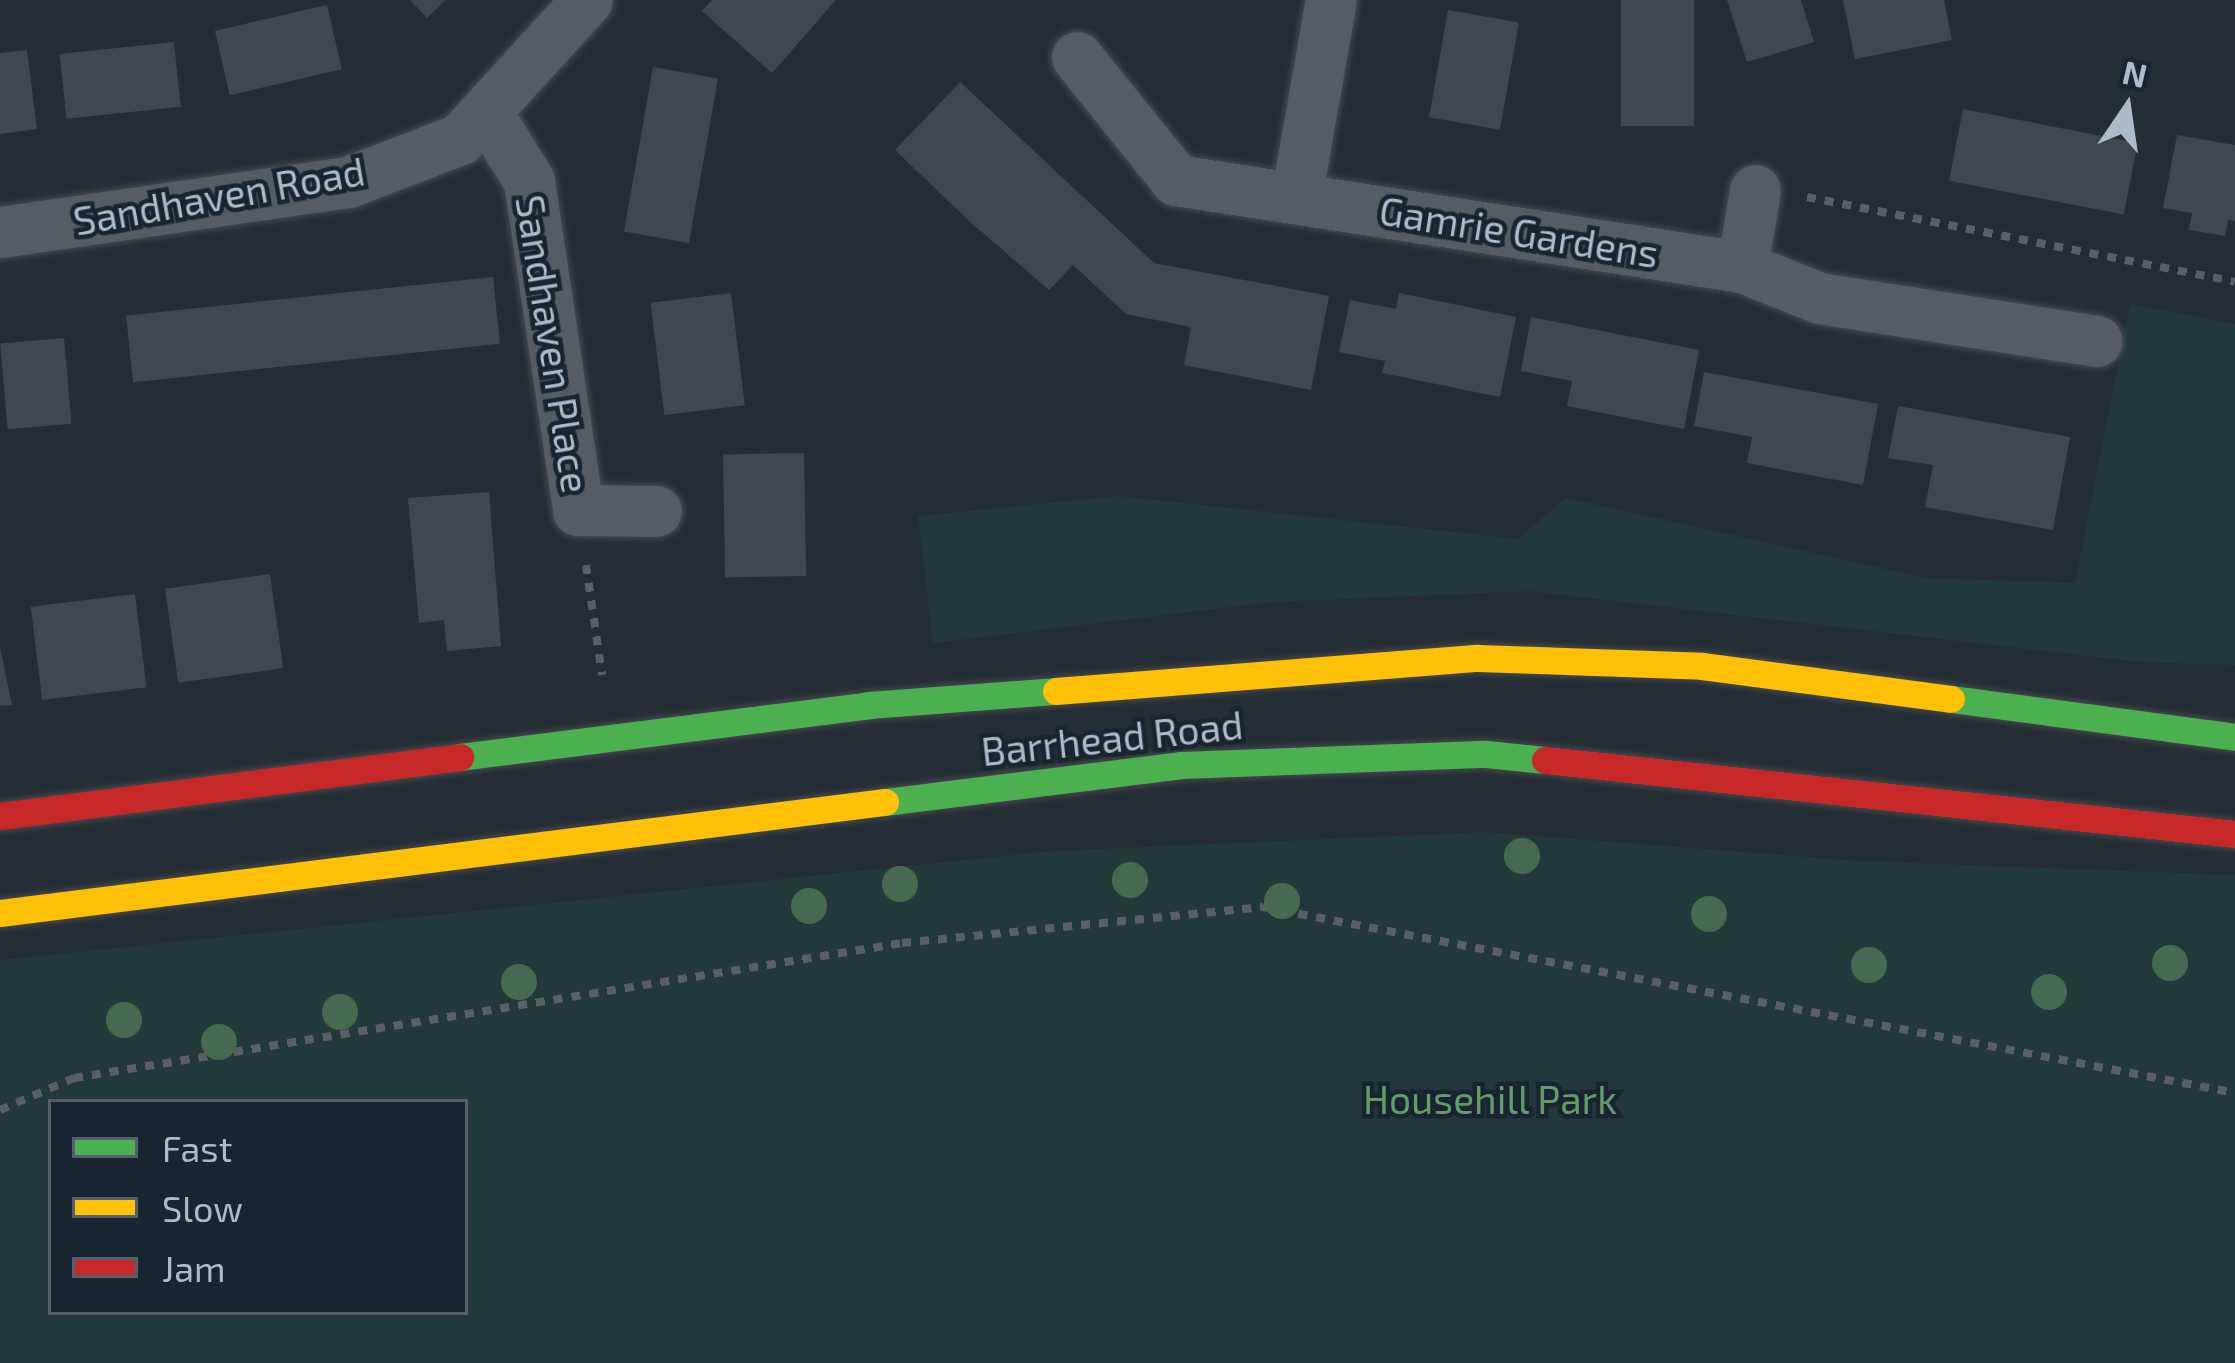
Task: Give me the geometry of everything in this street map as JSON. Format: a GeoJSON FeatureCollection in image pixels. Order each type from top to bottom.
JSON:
{"type":"FeatureCollection","features":[{"type":"Feature","properties":{"kind":"main road","name":"Barrhead Road"},"geometry":{"type":"LineString","coordinates":[[0,816],[611,738],[1174,676],[1478,658],[1702,666],[2235,737]]}},
{"type":"Feature","properties":{"kind":"main road","name":"Barrhead Road"},"geometry":{"type":"LineString","coordinates":[[0,913],[1181,765],[1415,756],[1486,754],[1915,794],[2235,835]]}},
{"type":"Feature","properties":{"kind":"street","name":"Sandhaven Road"},"geometry":{"type":"LineString","coordinates":[[0,232],[348,182],[460,139],[587,0]]}},
{"type":"Feature","properties":{"kind":"street"},"geometry":{"type":"LineString","coordinates":[[1296,198],[1331,0]]}},
{"type":"Feature","properties":{"kind":"street","name":"Gamrie Gardens"},"geometry":{"type":"LineString","coordinates":[[1077,57],[1175,180],[1742,267],[1819,298],[2098,341]]}},
{"type":"Feature","properties":{"kind":"street","name":"Sandhaven Place"},"geometry":{"type":"LineString","coordinates":[[487,113],[529,181],[578,510],[656,511]]}},
{"type":"Feature","properties":{"kind":"street"},"geometry":{"type":"LineString","coordinates":[[1742,267],[1755,190]]}},
{"type":"Feature","properties":{"kind":"path"},"geometry":{"type":"LineString","coordinates":[[1755,190],[2235,282]]}},
{"type":"Feature","properties":{"kind":"path"},"geometry":{"type":"LineString","coordinates":[[578,510],[611,738]]}},
{"type":"Feature","properties":{"kind":"path"},"geometry":{"type":"LineString","coordinates":[[0,1110],[74,1078],[902,943],[1262,907],[2235,1093]]}},
{"type":"Feature","properties":{"kind":"green space"},"geometry":{"type":"Polygon","coordinates":[[[2130,304],[2235,324],[2235,665],[2140,662],[1529,591],[1273,602],[933,643],[918,516],[1118,496],[1518,539],[1566,498],[1926,578],[2075,583],[2130,304]]]}},
{"type":"Feature","properties":{"kind":"green space","name":"Househill Park"},"geometry":{"type":"Polygon","coordinates":[[[1485,832],[1859,861],[2235,875],[2235,1363],[0,1363],[0,960],[1053,851],[1485,832]]]}},
{"type":"Feature","properties":{"kind":"building"},"geometry":{"type":"Polygon","coordinates":[[[410,0],[446,0],[427,18],[410,0]]]}},
{"type":"Feature","properties":{"kind":"building"},"geometry":{"type":"Polygon","coordinates":[[[712,0],[836,0],[772,73],[702,11],[712,0]]]}},
{"type":"Feature","properties":{"kind":"building"},"geometry":{"type":"Polygon","coordinates":[[[1621,0],[1694,0],[1694,126],[1621,126],[1621,0]]]}},
{"type":"Feature","properties":{"kind":"building"},"geometry":{"type":"Polygon","coordinates":[[[1727,0],[1801,0],[1814,42],[1747,62],[1727,0]]]}},
{"type":"Feature","properties":{"kind":"building"},"geometry":{"type":"Polygon","coordinates":[[[1843,0],[1944,0],[1952,40],[1855,59],[1843,0]]]}},
{"type":"Feature","properties":{"kind":"building"},"geometry":{"type":"Polygon","coordinates":[[[327,5],[342,69],[230,95],[215,31],[327,5]]]}},
{"type":"Feature","properties":{"kind":"building"},"geometry":{"type":"Polygon","coordinates":[[[1448,10],[1519,23],[1500,130],[1429,117],[1448,10]]]}},
{"type":"Feature","properties":{"kind":"building"},"geometry":{"type":"Polygon","coordinates":[[[174,42],[181,107],[66,119],[60,54],[174,42]]]}},
{"type":"Feature","properties":{"kind":"building"},"geometry":{"type":"Polygon","coordinates":[[[27,50],[37,129],[0,134],[0,53],[27,50]]]}},
{"type":"Feature","properties":{"kind":"building"},"geometry":{"type":"Polygon","coordinates":[[[653,67],[718,78],[689,243],[624,231],[653,67]]]}},
{"type":"Feature","properties":{"kind":"building"},"geometry":{"type":"Polygon","coordinates":[[[960,82],[1154,263],[1329,296],[1311,390],[1184,365],[1191,327],[1126,314],[1073,265],[1049,290],[968,220],[895,150],[960,82]]]}},
{"type":"Feature","properties":{"kind":"building"},"geometry":{"type":"Polygon","coordinates":[[[1963,109],[2138,143],[2124,215],[1949,181],[1963,109]]]}},
{"type":"Feature","properties":{"kind":"building"},"geometry":{"type":"Polygon","coordinates":[[[2177,135],[2235,145],[2235,221],[2228,220],[2225,236],[2189,230],[2192,213],[2163,208],[2177,135]]]}},
{"type":"Feature","properties":{"kind":"building"},"geometry":{"type":"Polygon","coordinates":[[[493,277],[500,344],[133,382],[126,316],[493,277]]]}},
{"type":"Feature","properties":{"kind":"building"},"geometry":{"type":"Polygon","coordinates":[[[731,293],[745,405],[664,415],[651,303],[731,293]]]}},
{"type":"Feature","properties":{"kind":"building"},"geometry":{"type":"Polygon","coordinates":[[[1399,293],[1516,317],[1500,397],[1382,373],[1385,361],[1339,352],[1350,300],[1396,309],[1399,293]]]}},
{"type":"Feature","properties":{"kind":"building"},"geometry":{"type":"Polygon","coordinates":[[[1531,317],[1699,350],[1684,429],[1567,406],[1572,381],[1521,371],[1531,317]]]}},
{"type":"Feature","properties":{"kind":"building"},"geometry":{"type":"Polygon","coordinates":[[[64,338],[71,424],[8,429],[0,344],[64,338]]]}},
{"type":"Feature","properties":{"kind":"building"},"geometry":{"type":"Polygon","coordinates":[[[1704,372],[1878,404],[1863,485],[1747,463],[1752,437],[1694,426],[1704,372]]]}},
{"type":"Feature","properties":{"kind":"building"},"geometry":{"type":"Polygon","coordinates":[[[1898,406],[2070,437],[2053,530],[1925,507],[1933,465],[1888,458],[1898,406]]]}},
{"type":"Feature","properties":{"kind":"building"},"geometry":{"type":"Polygon","coordinates":[[[804,453],[806,576],[725,577],[723,454],[804,453]]]}},
{"type":"Feature","properties":{"kind":"building"},"geometry":{"type":"Polygon","coordinates":[[[489,492],[501,646],[447,651],[444,620],[419,623],[408,498],[489,492]]]}},
{"type":"Feature","properties":{"kind":"building"},"geometry":{"type":"Polygon","coordinates":[[[270,574],[283,668],[178,683],[165,589],[270,574]]]}},
{"type":"Feature","properties":{"kind":"building"},"geometry":{"type":"Polygon","coordinates":[[[135,594],[146,687],[42,700],[31,607],[135,594]]]}},
{"type":"Feature","properties":{"kind":"building"},"geometry":{"type":"Polygon","coordinates":[[[0,647],[12,705],[0,706],[0,647]]]}},
{"type":"Feature","properties":{"kind":"traffic: fast"},"geometry":{"type":"LineString","coordinates":[[460,757],[869,705],[1056,691]]}},
{"type":"Feature","properties":{"kind":"traffic: fast"},"geometry":{"type":"LineString","coordinates":[[1951,699],[2235,737]]}},
{"type":"Feature","properties":{"kind":"traffic: fast"},"geometry":{"type":"LineString","coordinates":[[885,802],[1181,765],[1486,754],[1545,760]]}},
{"type":"Feature","properties":{"kind":"traffic: slow"},"geometry":{"type":"LineString","coordinates":[[1056,691],[1478,658],[1702,666],[1951,699]]}},
{"type":"Feature","properties":{"kind":"traffic: slow"},"geometry":{"type":"LineString","coordinates":[[0,913],[885,802]]}},
{"type":"Feature","properties":{"kind":"traffic: jam"},"geometry":{"type":"LineString","coordinates":[[0,816],[460,757]]}},
{"type":"Feature","properties":{"kind":"traffic: jam"},"geometry":{"type":"LineString","coordinates":[[1545,760],[2235,834]]}}]}
